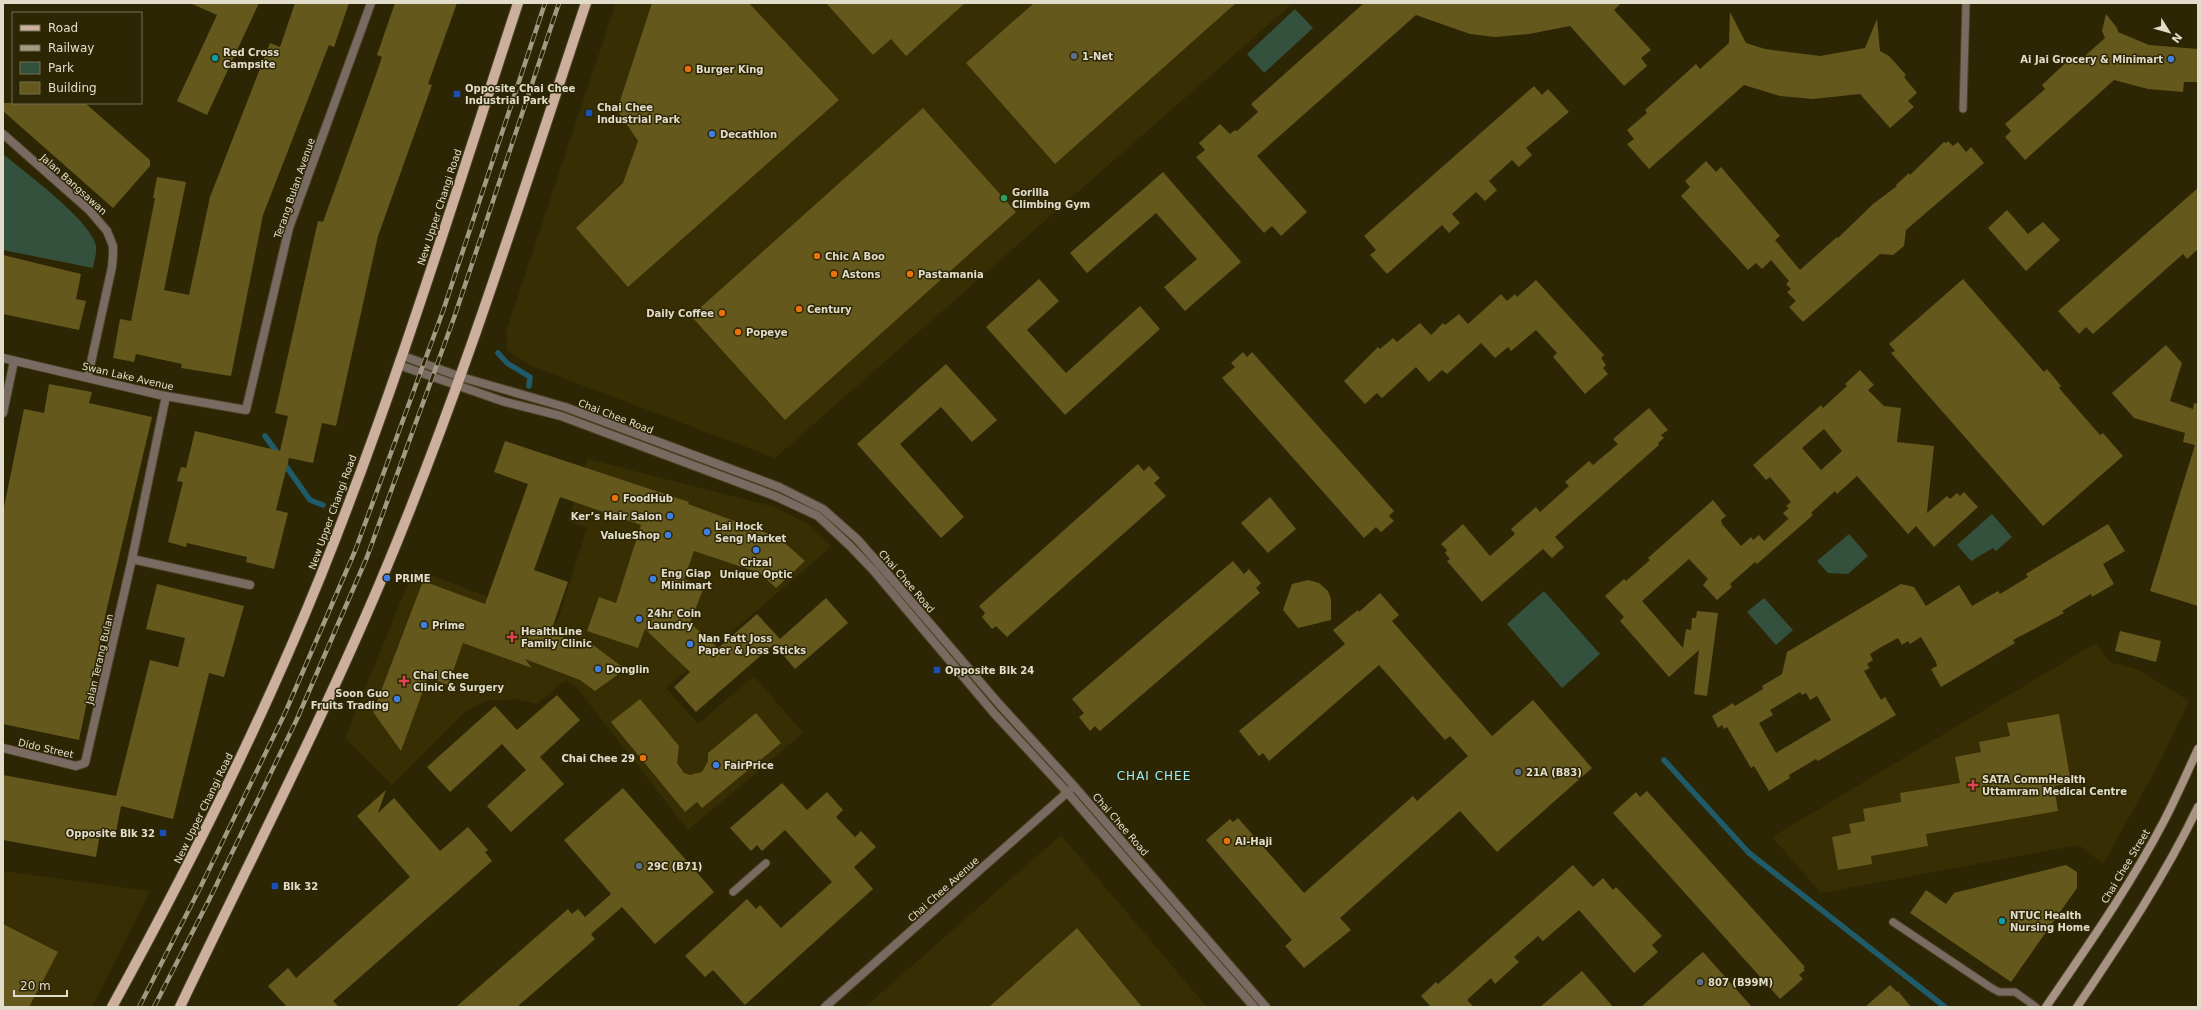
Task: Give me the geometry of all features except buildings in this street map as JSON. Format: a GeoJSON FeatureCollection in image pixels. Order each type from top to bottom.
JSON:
{"type":"FeatureCollection","features":[{"type":"Feature","properties":{"kind":"main road","name":"New Upper Changi Road"},"geometry":{"type":"LineString","coordinates":[[112,1007],[190,864],[266,705],[321,575],[401,361],[518,3]]}},
{"type":"Feature","properties":{"kind":"main road"},"geometry":{"type":"LineString","coordinates":[[180,1007],[329,698],[380,584],[459,381],[586,3]]}},
{"type":"Feature","properties":{"kind":"street","name":"Terang Bulan Avenue"},"geometry":{"type":"LineString","coordinates":[[248,408],[289,228],[371,3]]}},
{"type":"Feature","properties":{"kind":"street","name":"Jalan Bangsawan"},"geometry":{"type":"LineString","coordinates":[[3,134],[101,221],[113,246],[112,267],[88,376]]}},
{"type":"Feature","properties":{"kind":"street","name":"Swan Lake Avenue"},"geometry":{"type":"LineString","coordinates":[[3,358],[88,376],[166,396],[244,411],[248,408]]}},
{"type":"Feature","properties":{"kind":"street"},"geometry":{"type":"LineString","coordinates":[[3,413],[14,361]]}},
{"type":"Feature","properties":{"kind":"street","name":"Chai Chee Road"},"geometry":{"type":"LineString","coordinates":[[401,361],[459,381],[565,407],[779,487],[823,509],[857,539],[880,564],[1000,705],[1074,786],[1266,1007]]}},
{"type":"Feature","properties":{"kind":"street","name":"Chai Chee Road"},"geometry":{"type":"LineString","coordinates":[[459,381],[502,401],[562,416],[775,496],[818,516],[850,546],[872,570],[993,712],[1067,792],[1254,1007]]}},
{"type":"Feature","properties":{"kind":"street","name":"Jalan Terang Bulan"},"geometry":{"type":"LineString","coordinates":[[85,763],[132,559],[166,396]]}},
{"type":"Feature","properties":{"kind":"street"},"geometry":{"type":"LineString","coordinates":[[132,559],[250,585]]}},
{"type":"Feature","properties":{"kind":"street","name":"Dido Street"},"geometry":{"type":"LineString","coordinates":[[3,748],[76,766],[85,763]]}},
{"type":"Feature","properties":{"kind":"street","name":"Chai Chee Street"},"geometry":{"type":"LineString","coordinates":[[2046,1007],[2097,932],[2146,853],[2163,822],[2198,749]]}},
{"type":"Feature","properties":{"kind":"street","name":"Chai Chee Avenue"},"geometry":{"type":"LineString","coordinates":[[825,1007],[1074,786]]}},
{"type":"Feature","properties":{"kind":"street"},"geometry":{"type":"LineString","coordinates":[[2077,1007],[2167,867],[2198,807]]}},
{"type":"Feature","properties":{"kind":"lane"},"geometry":{"type":"LineString","coordinates":[[1963,109],[1966,3]]}},
{"type":"Feature","properties":{"kind":"lane"},"geometry":{"type":"LineString","coordinates":[[733,892],[766,863]]}},
{"type":"Feature","properties":{"kind":"lane"},"geometry":{"type":"LineString","coordinates":[[1893,922],[1990,988],[1999,992],[2015,992],[2036,1007]]}},
{"type":"Feature","properties":{"kind":"shaded area"},"geometry":{"type":"Polygon","coordinates":[[[616,3],[1293,3],[775,458],[531,366],[507,350],[506,332],[616,3]]]}},
{"type":"Feature","properties":{"kind":"shaded area"},"geometry":{"type":"Polygon","coordinates":[[[588,459],[775,507],[809,525],[832,546],[666,688],[698,724],[754,676],[803,733],[688,830],[577,688],[566,680],[537,704],[516,699],[485,701],[465,712],[392,785],[345,738],[414,569],[557,623],[587,528],[568,521],[588,459]]]}},
{"type":"Feature","properties":{"kind":"shaded area"},"geometry":{"type":"Polygon","coordinates":[[[2096,643],[2110,662],[2139,670],[2189,701],[2161,760],[2103,864],[2079,845],[1821,893],[1772,837],[2096,643]]]}},
{"type":"Feature","properties":{"kind":"shaded area"},"geometry":{"type":"Polygon","coordinates":[[[1061,835],[1207,1007],[865,1007],[1061,835]]]}},
{"type":"Feature","properties":{"kind":"shaded area"},"geometry":{"type":"Polygon","coordinates":[[[3,871],[150,891],[92,1007],[3,1007],[3,871]]]}},
{"type":"Feature","properties":{"kind":"green space"},"geometry":{"type":"Polygon","coordinates":[[[1295,9],[1313,28],[1264,73],[1247,54],[1295,9]]]}},
{"type":"Feature","properties":{"kind":"green space"},"geometry":{"type":"Polygon","coordinates":[[[3,154],[56,197],[82,223],[91,235],[96,246],[93,268],[3,250],[3,154]]]}},
{"type":"Feature","properties":{"kind":"green space"},"geometry":{"type":"Polygon","coordinates":[[[1992,514],[2012,537],[1996,551],[1993,548],[1971,561],[1957,545],[1992,514]]]}},
{"type":"Feature","properties":{"kind":"green space"},"geometry":{"type":"Polygon","coordinates":[[[1849,534],[1868,556],[1848,574],[1828,573],[1817,561],[1849,534]]]}},
{"type":"Feature","properties":{"kind":"green space"},"geometry":{"type":"Polygon","coordinates":[[[1544,591],[1600,654],[1562,688],[1507,624],[1544,591]]]}},
{"type":"Feature","properties":{"kind":"green space"},"geometry":{"type":"Polygon","coordinates":[[[1764,598],[1793,630],[1776,645],[1747,612],[1764,598]]]}},
{"type":"Feature","properties":{"kind":"waterway"},"geometry":{"type":"LineString","coordinates":[[498,353],[507,363],[530,377],[529,386]]}},
{"type":"Feature","properties":{"kind":"waterway"},"geometry":{"type":"LineString","coordinates":[[265,436],[279,455]]}},
{"type":"Feature","properties":{"kind":"waterway"},"geometry":{"type":"LineString","coordinates":[[283,462],[310,500],[323,505]]}},
{"type":"Feature","properties":{"kind":"waterway"},"geometry":{"type":"LineString","coordinates":[[1664,760],[1749,853],[1945,1007]]}},
{"type":"Feature","properties":{"kind":"railway"},"geometry":{"type":"LineString","coordinates":[[139,1007],[200,888],[285,713],[355,551],[443,311],[545,3]]}},
{"type":"Feature","properties":{"kind":"railway"},"geometry":{"type":"LineString","coordinates":[[154,1007],[212,894],[297,719],[367,557],[455,315],[559,3]]}},
{"type":"Feature","properties":{"kind":"place","name":"1-Net"},"geometry":{"type":"Point","coordinates":[1074,56]}},
{"type":"Feature","properties":{"kind":"place","name":"Red Cross Campsite"},"geometry":{"type":"Point","coordinates":[215,58]}},
{"type":"Feature","properties":{"kind":"place","name":"Ai Jai Grocery & Minimart"},"geometry":{"type":"Point","coordinates":[2171,59]}},
{"type":"Feature","properties":{"kind":"place","name":"Burger King"},"geometry":{"type":"Point","coordinates":[688,69]}},
{"type":"Feature","properties":{"kind":"place","name":"Opposite Chai Chee Industrial Park"},"geometry":{"type":"Point","coordinates":[457,94]}},
{"type":"Feature","properties":{"kind":"place","name":"Chai Chee Industrial Park"},"geometry":{"type":"Point","coordinates":[589,113]}},
{"type":"Feature","properties":{"kind":"place","name":"Decathlon"},"geometry":{"type":"Point","coordinates":[712,134]}},
{"type":"Feature","properties":{"kind":"place","name":"Gorilla Climbing Gym"},"geometry":{"type":"Point","coordinates":[1004,198]}},
{"type":"Feature","properties":{"kind":"place","name":"Chic A Boo"},"geometry":{"type":"Point","coordinates":[817,256]}},
{"type":"Feature","properties":{"kind":"place","name":"Astons"},"geometry":{"type":"Point","coordinates":[834,274]}},
{"type":"Feature","properties":{"kind":"place","name":"Pastamania"},"geometry":{"type":"Point","coordinates":[910,274]}},
{"type":"Feature","properties":{"kind":"place","name":"Century"},"geometry":{"type":"Point","coordinates":[799,309]}},
{"type":"Feature","properties":{"kind":"place","name":"Daily Coffee"},"geometry":{"type":"Point","coordinates":[722,313]}},
{"type":"Feature","properties":{"kind":"place","name":"Popeye"},"geometry":{"type":"Point","coordinates":[738,332]}},
{"type":"Feature","properties":{"kind":"place","name":"FoodHub"},"geometry":{"type":"Point","coordinates":[615,498]}},
{"type":"Feature","properties":{"kind":"place","name":"Ker’s Hair Salon"},"geometry":{"type":"Point","coordinates":[670,516]}},
{"type":"Feature","properties":{"kind":"place","name":"Lai Hock Seng Market"},"geometry":{"type":"Point","coordinates":[707,532]}},
{"type":"Feature","properties":{"kind":"place","name":"ValueShop"},"geometry":{"type":"Point","coordinates":[668,535]}},
{"type":"Feature","properties":{"kind":"place","name":"Crizal Unique Optic"},"geometry":{"type":"Point","coordinates":[756,550]}},
{"type":"Feature","properties":{"kind":"place","name":"PRIME"},"geometry":{"type":"Point","coordinates":[387,578]}},
{"type":"Feature","properties":{"kind":"place","name":"Eng Giap Minimart"},"geometry":{"type":"Point","coordinates":[653,579]}},
{"type":"Feature","properties":{"kind":"place","name":"24hr Coin Laundry"},"geometry":{"type":"Point","coordinates":[639,619]}},
{"type":"Feature","properties":{"kind":"place","name":"Prime"},"geometry":{"type":"Point","coordinates":[424,625]}},
{"type":"Feature","properties":{"kind":"place","name":"HealthLine Family Clinic"},"geometry":{"type":"Point","coordinates":[512,637]}},
{"type":"Feature","properties":{"kind":"place","name":"Nan Fatt Joss Paper & Joss Sticks"},"geometry":{"type":"Point","coordinates":[690,644]}},
{"type":"Feature","properties":{"kind":"place","name":"Donglin"},"geometry":{"type":"Point","coordinates":[598,669]}},
{"type":"Feature","properties":{"kind":"place","name":"Opposite Blk 24"},"geometry":{"type":"Point","coordinates":[937,670]}},
{"type":"Feature","properties":{"kind":"place","name":"Chai Chee Clinic & Surgery"},"geometry":{"type":"Point","coordinates":[404,681]}},
{"type":"Feature","properties":{"kind":"place","name":"Soon Guo Fruits Trading"},"geometry":{"type":"Point","coordinates":[397,699]}},
{"type":"Feature","properties":{"kind":"place","name":"Chai Chee 29"},"geometry":{"type":"Point","coordinates":[643,758]}},
{"type":"Feature","properties":{"kind":"place","name":"FairPrice"},"geometry":{"type":"Point","coordinates":[716,765]}},
{"type":"Feature","properties":{"kind":"place","name":"21A (B83)"},"geometry":{"type":"Point","coordinates":[1518,772]}},
{"type":"Feature","properties":{"kind":"place","name":"SATA CommHealth Uttamram Medical Centre"},"geometry":{"type":"Point","coordinates":[1973,785]}},
{"type":"Feature","properties":{"kind":"place","name":"Opposite Blk 32"},"geometry":{"type":"Point","coordinates":[163,833]}},
{"type":"Feature","properties":{"kind":"place","name":"Al-Haji"},"geometry":{"type":"Point","coordinates":[1227,841]}},
{"type":"Feature","properties":{"kind":"place","name":"29C (B71)"},"geometry":{"type":"Point","coordinates":[639,866]}},
{"type":"Feature","properties":{"kind":"place","name":"Blk 32"},"geometry":{"type":"Point","coordinates":[275,886]}},
{"type":"Feature","properties":{"kind":"place","name":"NTUC Health Nursing Home"},"geometry":{"type":"Point","coordinates":[2002,921]}},
{"type":"Feature","properties":{"kind":"place","name":"807 (B99M)"},"geometry":{"type":"Point","coordinates":[1700,982]}},
{"type":"Feature","properties":{"kind":"district","name":"CHAI CHEE"},"geometry":{"type":"Point","coordinates":[1154,776]}}]}
